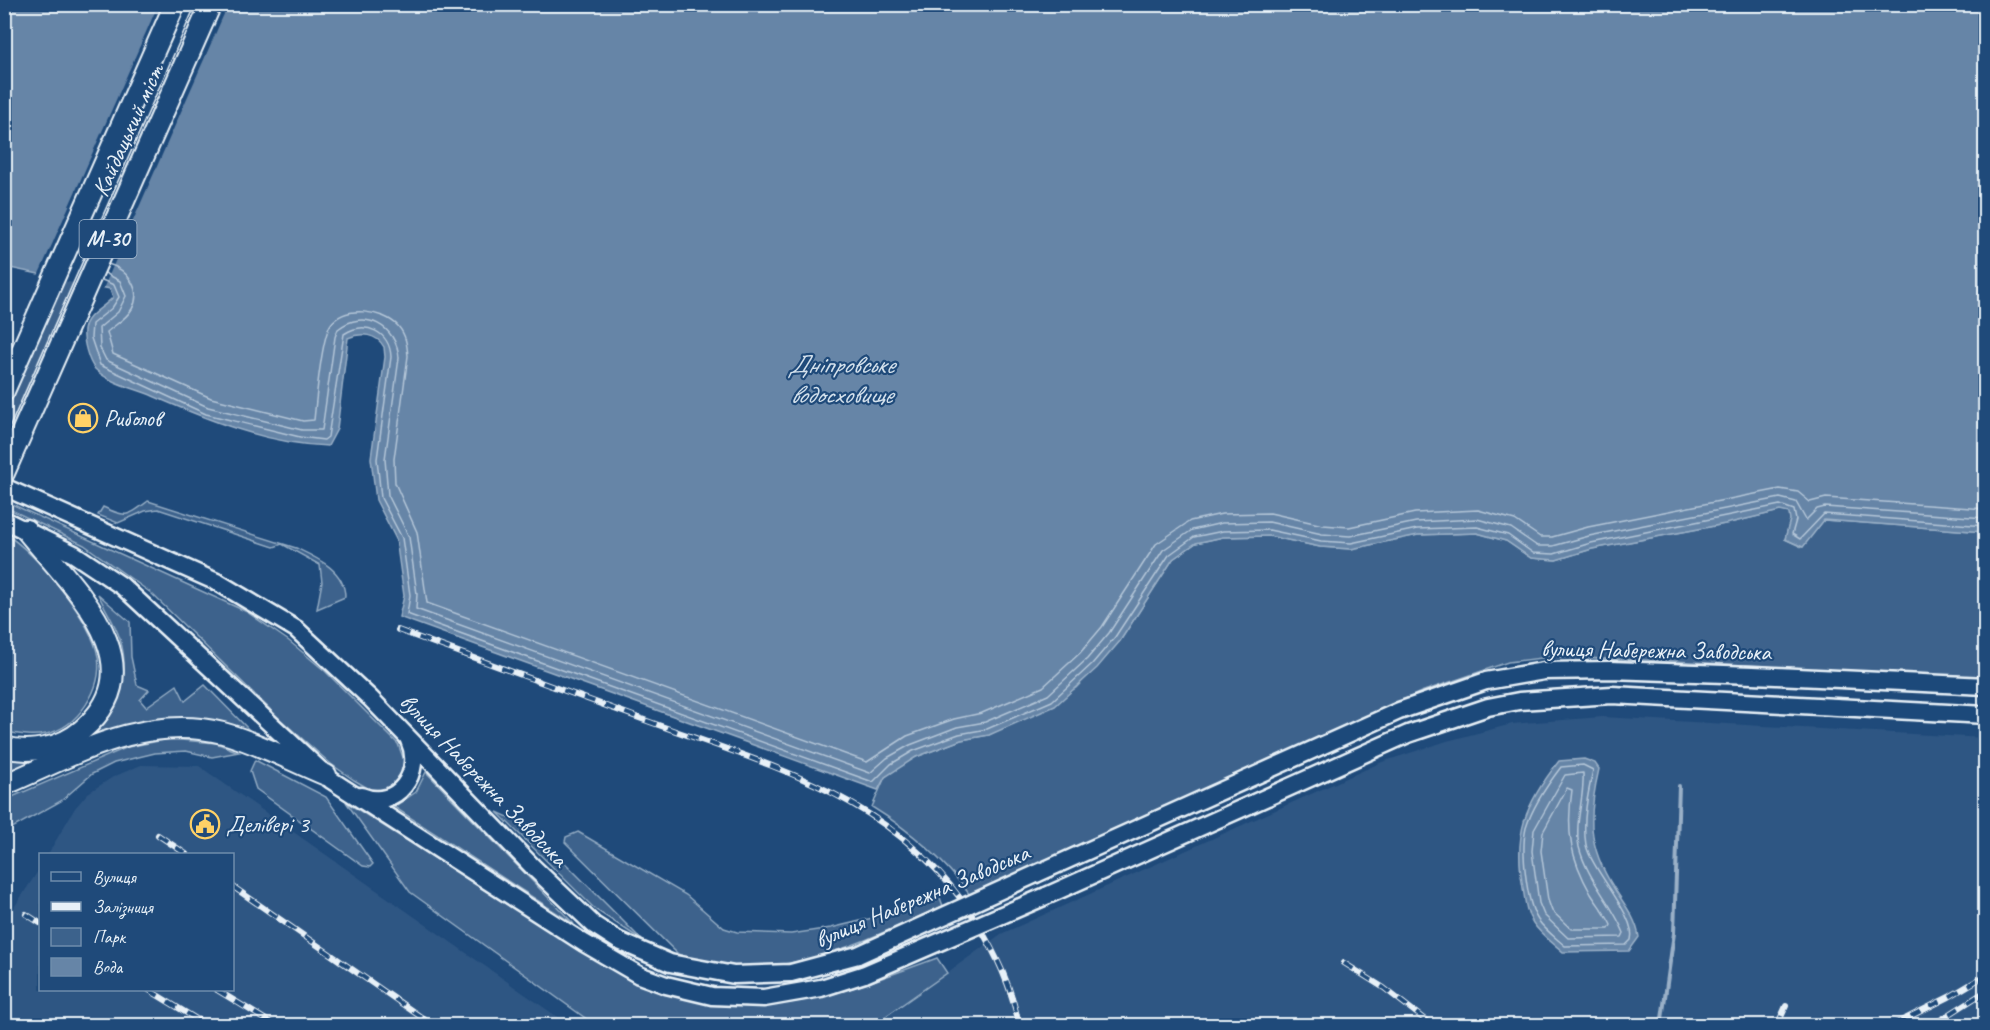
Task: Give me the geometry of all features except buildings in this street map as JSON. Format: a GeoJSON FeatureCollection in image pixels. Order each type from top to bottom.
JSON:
{"type":"FeatureCollection","features":[{"type":"Feature","properties":{"kind":"highway","name":"Кайдацький міст"},"geometry":{"type":"LineString","coordinates":[[4,391],[175,4]]}},
{"type":"Feature","properties":{"kind":"highway","name":"Кайдацький міст"},"geometry":{"type":"LineString","coordinates":[[4,474],[211,4]]}},
{"type":"Feature","properties":{"kind":"highway"},"geometry":{"type":"LineString","coordinates":[[4,747],[34,750],[56,745],[75,736],[93,721],[104,704],[112,671],[107,640],[89,605],[26,530]]}},
{"type":"Feature","properties":{"kind":"highway"},"geometry":{"type":"LineString","coordinates":[[4,785],[105,742],[157,728],[201,729],[224,734],[326,775]]}},
{"type":"Feature","properties":{"kind":"main road","name":"вулиця Набережна Заводська"},"geometry":{"type":"LineString","coordinates":[[4,488],[219,583],[280,618],[322,651],[533,867],[594,925],[645,954],[696,970],[760,976],[806,970],[858,955],[1399,711],[1443,694],[1515,674],[1610,670],[1986,686]]}},
{"type":"Feature","properties":{"kind":"main road","name":"вулиця Набережна Заводська"},"geometry":{"type":"LineString","coordinates":[[4,520],[74,554],[122,586],[326,775],[354,794],[584,943],[639,975],[666,985],[712,996],[764,998],[822,988],[865,974],[1046,896],[1408,734],[1488,707],[1519,701],[1612,695],[1986,715]]}},
{"type":"Feature","properties":{"kind":"main road"},"geometry":{"type":"LineString","coordinates":[[354,794],[378,799],[398,793],[406,785],[413,768],[408,739]]}},
{"type":"Feature","properties":{"kind":"shaded area"},"geometry":{"type":"Polygon","coordinates":[[[1602,717],[1985,738],[1985,1025],[873,1026],[1001,934],[1382,762],[1447,741],[1512,724],[1602,717]]]}},
{"type":"Feature","properties":{"kind":"shaded area"},"geometry":{"type":"Polygon","coordinates":[[[141,765],[199,766],[569,1025],[36,1026],[30,1022],[27,1025],[5,1025],[5,905],[13,909],[39,870],[39,991],[234,991],[234,853],[49,853],[75,808],[88,793],[113,777],[141,765]]]}},
{"type":"Feature","properties":{"kind":"green space"},"geometry":{"type":"Polygon","coordinates":[[[200,5],[5,447],[5,416],[38,338],[87,229],[200,5]]]}},
{"type":"Feature","properties":{"kind":"green space"},"geometry":{"type":"Polygon","coordinates":[[[5,501],[247,612],[289,641],[325,671],[398,744],[404,760],[401,778],[385,789],[371,790],[331,764],[280,719],[151,593],[84,545],[5,507],[5,501]]]}},
{"type":"Feature","properties":{"kind":"green space"},"geometry":{"type":"Polygon","coordinates":[[[148,501],[296,548],[321,561],[335,572],[344,588],[345,597],[317,609],[322,582],[320,565],[282,544],[274,547],[158,509],[145,511],[118,523],[98,515],[103,507],[117,513],[131,513],[148,501]]]}},
{"type":"Feature","properties":{"kind":"green space"},"geometry":{"type":"Polygon","coordinates":[[[1780,511],[1789,512],[1790,520],[1785,539],[1802,547],[1824,520],[1985,532],[1985,679],[1674,661],[1550,657],[1508,662],[1421,692],[970,895],[949,869],[925,846],[872,807],[885,777],[894,769],[916,757],[961,740],[989,735],[1076,688],[1120,641],[1173,559],[1196,543],[1223,537],[1269,536],[1320,547],[1351,549],[1418,535],[1477,533],[1506,541],[1531,558],[1556,560],[1592,549],[1725,524],[1780,511]]]}},
{"type":"Feature","properties":{"kind":"green space"},"geometry":{"type":"Polygon","coordinates":[[[5,534],[31,555],[60,588],[85,625],[94,642],[98,657],[99,669],[96,682],[86,705],[68,724],[41,735],[5,732],[4,561],[10,553],[5,534]]]}},
{"type":"Feature","properties":{"kind":"green space"},"geometry":{"type":"Polygon","coordinates":[[[98,594],[130,622],[131,657],[137,685],[149,690],[140,700],[146,707],[177,685],[185,701],[205,685],[256,737],[169,719],[132,724],[81,744],[111,711],[122,684],[124,670],[120,639],[98,594]]]}},
{"type":"Feature","properties":{"kind":"green space"},"geometry":{"type":"Polygon","coordinates":[[[169,739],[216,743],[239,752],[212,757],[186,751],[155,753],[114,763],[92,774],[61,801],[5,832],[5,800],[128,747],[169,739]]]}},
{"type":"Feature","properties":{"kind":"green space"},"geometry":{"type":"Polygon","coordinates":[[[5,756],[37,762],[5,778],[5,756]]]}},
{"type":"Feature","properties":{"kind":"green space"},"geometry":{"type":"Polygon","coordinates":[[[255,760],[326,797],[373,864],[370,867],[363,866],[256,789],[250,771],[255,760]]]}},
{"type":"Feature","properties":{"kind":"green space"},"geometry":{"type":"Polygon","coordinates":[[[426,772],[574,924],[394,807],[416,792],[426,772]]]}},
{"type":"Feature","properties":{"kind":"green space"},"geometry":{"type":"Polygon","coordinates":[[[346,802],[608,968],[655,987],[698,999],[737,1005],[774,1005],[849,989],[937,958],[947,973],[873,1025],[595,1025],[410,892],[346,802]]]}},
{"type":"Feature","properties":{"kind":"green space"},"geometry":{"type":"Polygon","coordinates":[[[497,812],[528,826],[642,940],[596,910],[497,812]]]}},
{"type":"Feature","properties":{"kind":"green space"},"geometry":{"type":"Polygon","coordinates":[[[578,832],[686,895],[724,928],[737,932],[791,934],[831,928],[885,915],[939,895],[943,906],[881,934],[814,957],[780,965],[745,967],[711,964],[678,954],[565,842],[566,837],[578,832]]]}},
{"type":"Feature","properties":{"kind":"water","name":"Дніпровське водосховище"},"geometry":{"type":"Polygon","coordinates":[[[4,5],[1985,5],[1985,532],[1824,520],[1803,547],[1785,539],[1790,520],[1789,513],[1780,511],[1725,524],[1592,549],[1556,560],[1531,558],[1506,541],[1477,533],[1418,535],[1351,549],[1320,547],[1269,536],[1223,537],[1196,543],[1173,559],[1120,641],[1097,668],[1055,706],[989,735],[961,740],[916,757],[885,777],[878,790],[399,617],[404,596],[396,539],[376,500],[371,458],[385,357],[384,347],[377,339],[368,335],[348,338],[337,429],[328,446],[283,441],[238,429],[115,382],[95,369],[86,351],[85,324],[113,297],[110,289],[5,267],[4,5]]]}},
{"type":"Feature","properties":{"kind":"water"},"geometry":{"type":"Polygon","coordinates":[[[1584,759],[1595,763],[1599,769],[1592,816],[1594,844],[1605,873],[1632,917],[1639,937],[1629,951],[1563,952],[1536,927],[1526,906],[1520,869],[1524,820],[1538,791],[1559,761],[1584,759]]]}},
{"type":"Feature","properties":{"kind":"pier"},"geometry":{"type":"Polygon","coordinates":[[[158,5],[228,5],[103,289],[38,276],[158,5]]]}},
{"type":"Feature","properties":{"kind":"waterway"},"geometry":{"type":"LineString","coordinates":[[1661,1026],[1674,933],[1679,786]]}},
{"type":"Feature","properties":{"kind":"tram line"},"geometry":{"type":"LineString","coordinates":[[4,440],[196,4]]}},
{"type":"Feature","properties":{"kind":"railway"},"geometry":{"type":"LineString","coordinates":[[398,630],[744,755],[832,793],[873,817],[911,845],[945,879],[976,921],[1002,971],[1019,1026]]}},
{"type":"Feature","properties":{"kind":"railway"},"geometry":{"type":"LineString","coordinates":[[158,835],[185,853]]}},
{"type":"Feature","properties":{"kind":"railway"},"geometry":{"type":"LineString","coordinates":[[234,887],[434,1026]]}},
{"type":"Feature","properties":{"kind":"railway"},"geometry":{"type":"LineString","coordinates":[[26,914],[39,922]]}},
{"type":"Feature","properties":{"kind":"railway"},"geometry":{"type":"LineString","coordinates":[[1344,963],[1384,988],[1433,1026]]}},
{"type":"Feature","properties":{"kind":"railway"},"geometry":{"type":"LineString","coordinates":[[1891,1026],[1949,997],[1986,975]]}},
{"type":"Feature","properties":{"kind":"railway"},"geometry":{"type":"LineString","coordinates":[[151,991],[208,1026]]}},
{"type":"Feature","properties":{"kind":"railway"},"geometry":{"type":"LineString","coordinates":[[219,991],[276,1026]]}},
{"type":"Feature","properties":{"kind":"railway"},"geometry":{"type":"LineString","coordinates":[[1931,1026],[1986,991]]}},
{"type":"Feature","properties":{"kind":"railway"},"geometry":{"type":"LineString","coordinates":[[1777,1026],[1786,1006]]}},
{"type":"Feature","properties":{"kind":"place","name":"Риболов"},"geometry":{"type":"Point","coordinates":[83,418]}},
{"type":"Feature","properties":{"kind":"place","name":"Делівері 3"},"geometry":{"type":"Point","coordinates":[205,824]}}]}
